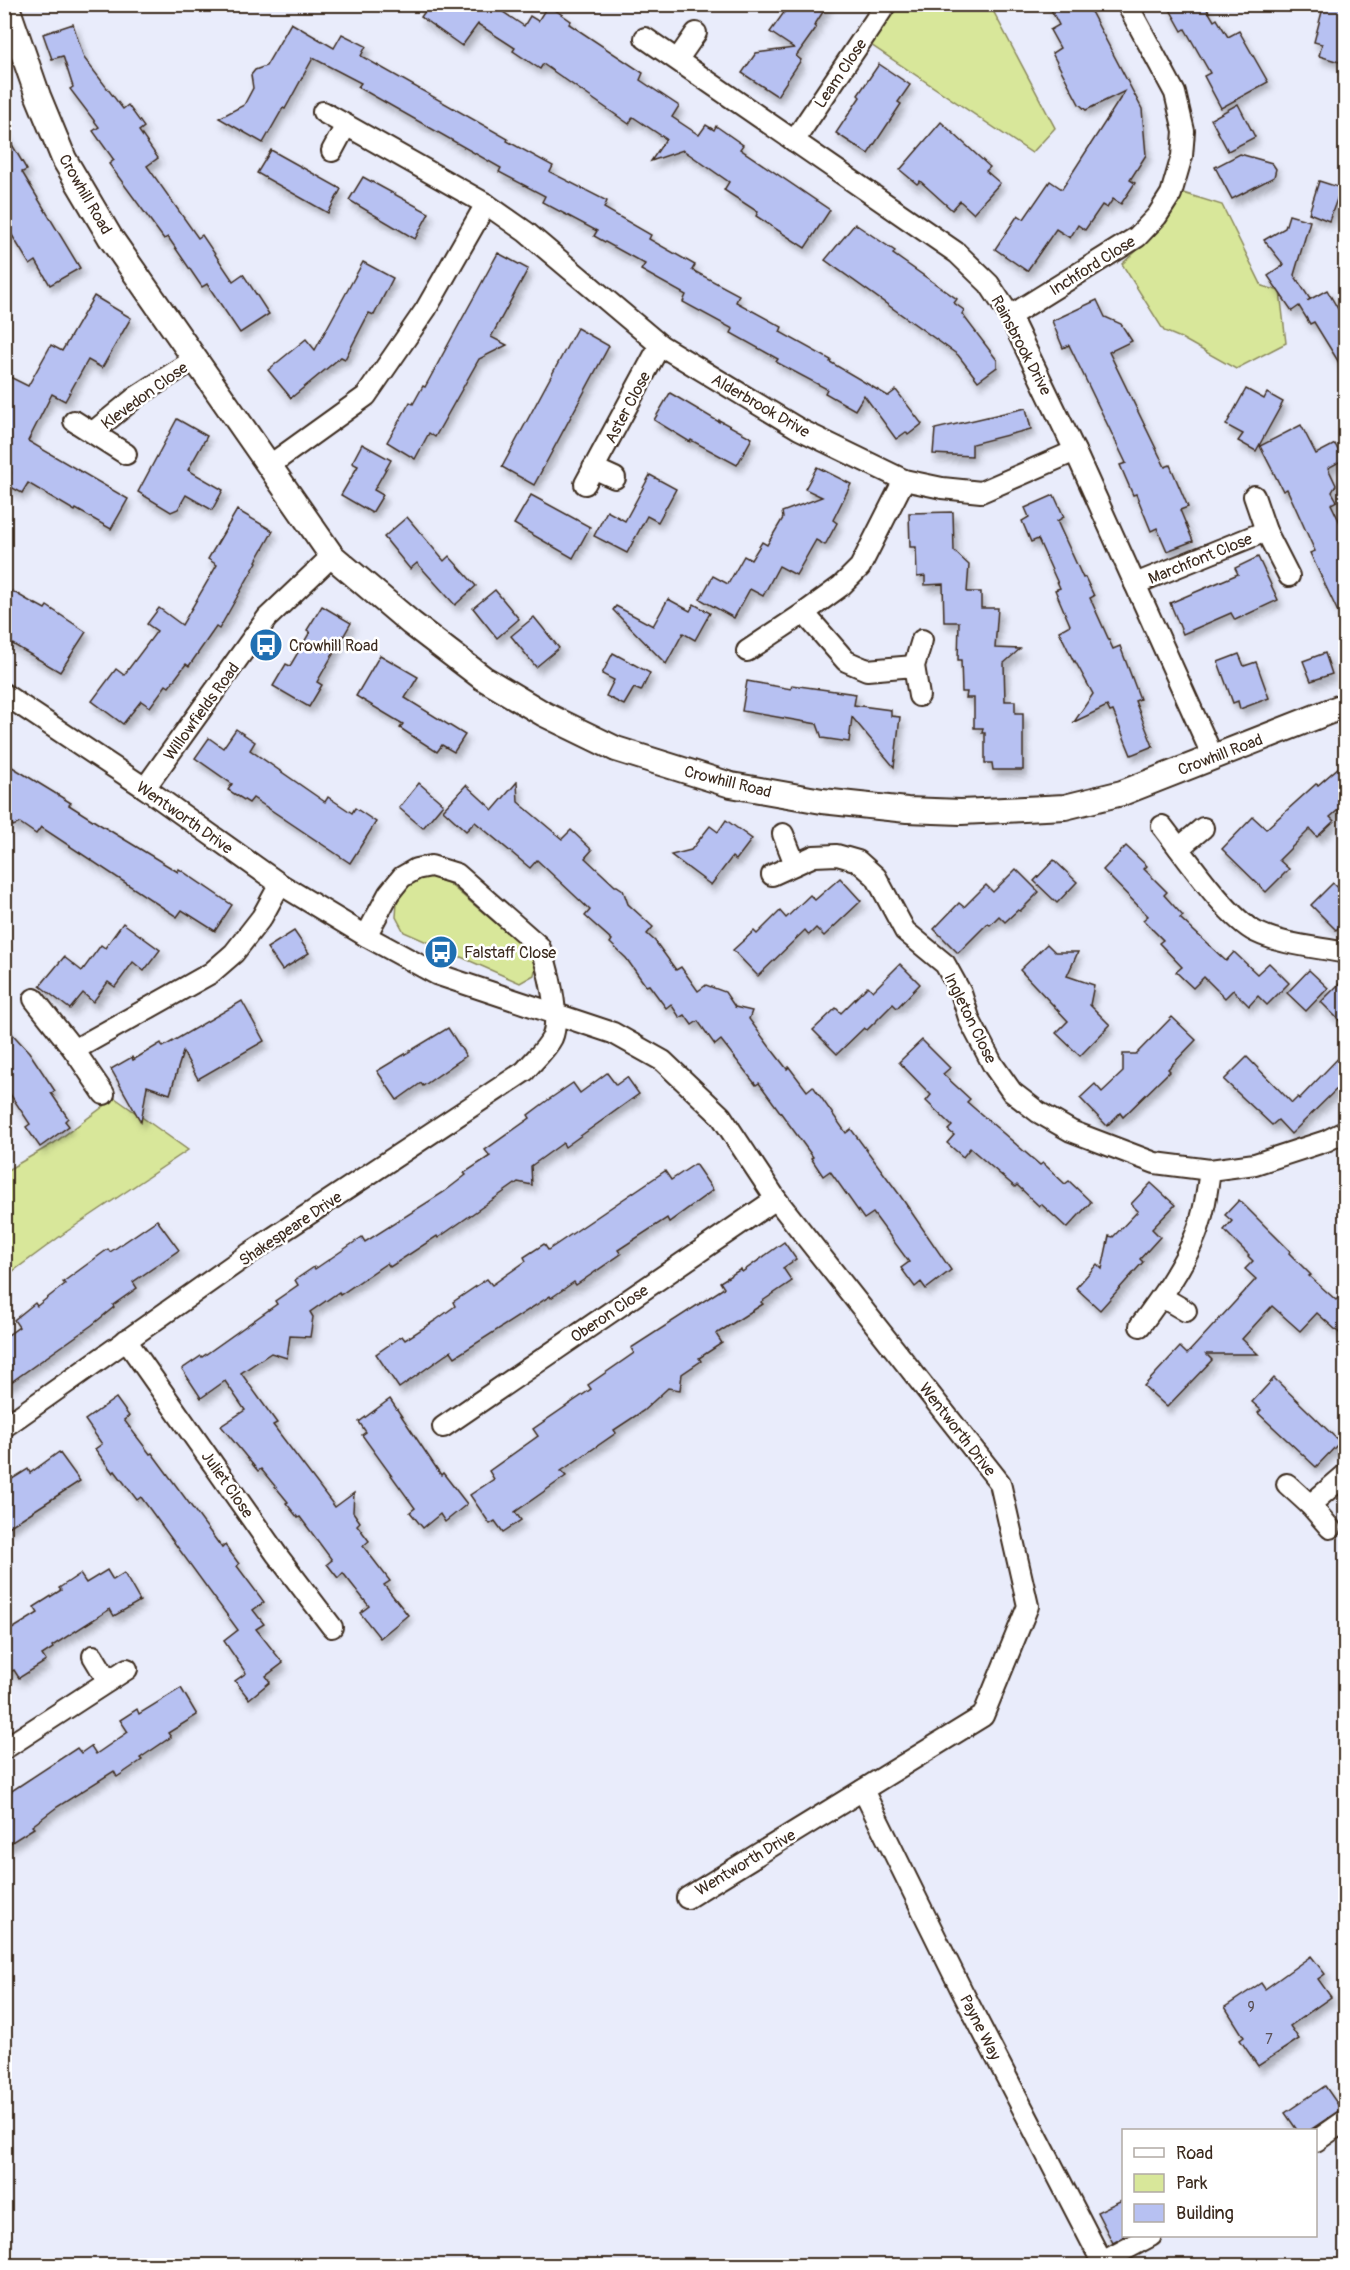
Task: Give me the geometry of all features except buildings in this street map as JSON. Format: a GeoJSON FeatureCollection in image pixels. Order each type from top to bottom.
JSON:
{"type":"FeatureCollection","features":[{"type":"Feature","properties":{"kind":"street","name":"Crowhill Road"},"geometry":{"type":"LineString","coordinates":[[6,4],[64,159],[110,237],[332,556],[411,623],[483,678],[544,714],[616,749],[731,785],[822,801],[907,810],[998,812],[1065,807],[1111,796],[1346,705]]}},
{"type":"Feature","properties":{"kind":"street","name":"Leam Close"},"geometry":{"type":"LineString","coordinates":[[794,141],[886,4]]}},
{"type":"Feature","properties":{"kind":"street","name":"Inchford Close"},"geometry":{"type":"LineString","coordinates":[[1010,316],[1137,237],[1157,216],[1171,194],[1182,156],[1184,130],[1175,93],[1127,4]]}},
{"type":"Feature","properties":{"kind":"street"},"geometry":{"type":"LineString","coordinates":[[678,59],[696,33]]}},
{"type":"Feature","properties":{"kind":"street","name":"Rainsbrook Drive"},"geometry":{"type":"LineString","coordinates":[[645,38],[957,253],[989,284],[1010,316],[1075,452],[1213,758]]}},
{"type":"Feature","properties":{"kind":"street","name":"Alderbrook Drive"},"geometry":{"type":"LineString","coordinates":[[323,112],[486,204],[526,232],[660,345],[800,429],[904,480],[942,488],[981,492],[1075,452]]}},
{"type":"Feature","properties":{"kind":"street"},"geometry":{"type":"LineString","coordinates":[[332,151],[346,125]]}},
{"type":"Feature","properties":{"kind":"street"},"geometry":{"type":"LineString","coordinates":[[270,465],[366,396],[426,309],[486,204]]}},
{"type":"Feature","properties":{"kind":"street","name":"Aster Close"},"geometry":{"type":"LineString","coordinates":[[615,478],[589,476],[660,345]]}},
{"type":"Feature","properties":{"kind":"street","name":"Klevedon Close"},"geometry":{"type":"LineString","coordinates":[[93,432],[136,397],[195,359]]}},
{"type":"Feature","properties":{"kind":"street","name":"Klevedon Close"},"geometry":{"type":"LineString","coordinates":[[74,421],[126,454]]}},
{"type":"Feature","properties":{"kind":"street"},"geometry":{"type":"LineString","coordinates":[[747,651],[804,613],[840,586],[860,567],[904,480]]}},
{"type":"Feature","properties":{"kind":"street","name":"Marchfont Close"},"geometry":{"type":"LineString","coordinates":[[1254,496],[1266,531],[1289,576]]}},
{"type":"Feature","properties":{"kind":"street","name":"Marchfont Close"},"geometry":{"type":"LineString","coordinates":[[1135,584],[1266,531]]}},
{"type":"Feature","properties":{"kind":"street","name":"Willowfields Road"},"geometry":{"type":"LineString","coordinates":[[145,789],[267,618],[332,556]]}},
{"type":"Feature","properties":{"kind":"street"},"geometry":{"type":"LineString","coordinates":[[804,613],[846,661],[867,670],[914,666]]}},
{"type":"Feature","properties":{"kind":"street"},"geometry":{"type":"LineString","coordinates":[[919,696],[914,666],[922,640]]}},
{"type":"Feature","properties":{"kind":"street","name":"Wentworth Drive"},"geometry":{"type":"LineString","coordinates":[[4,694],[280,884],[366,936],[436,974],[613,1033],[663,1061],[721,1116],[776,1198],[1000,1483],[1028,1606],[983,1716],[687,1898]]}},
{"type":"Feature","properties":{"kind":"street"},"geometry":{"type":"LineString","coordinates":[[1162,826],[1232,914],[1255,931],[1276,939],[1346,953]]}},
{"type":"Feature","properties":{"kind":"street"},"geometry":{"type":"LineString","coordinates":[[1179,848],[1203,828]]}},
{"type":"Feature","properties":{"kind":"street"},"geometry":{"type":"LineString","coordinates":[[783,834],[795,864]]}},
{"type":"Feature","properties":{"kind":"street","name":"Ingleton Close"},"geometry":{"type":"LineString","coordinates":[[772,875],[814,856],[837,855],[858,861],[876,877],[905,931],[945,964],[962,993],[970,1021],[993,1065],[1012,1092],[1038,1112],[1071,1131],[1155,1163],[1210,1170],[1255,1164],[1326,1141],[1346,1131]]}},
{"type":"Feature","properties":{"kind":"street"},"geometry":{"type":"LineString","coordinates":[[366,936],[389,893],[402,877],[416,869],[431,866],[457,874],[539,946],[545,960],[555,1015]]}},
{"type":"Feature","properties":{"kind":"street"},"geometry":{"type":"LineString","coordinates":[[74,1050],[211,973],[234,953],[262,917],[280,884]]}},
{"type":"Feature","properties":{"kind":"street"},"geometry":{"type":"LineString","coordinates":[[34,999],[74,1050],[104,1094]]}},
{"type":"Feature","properties":{"kind":"street","name":"Shakespeare Drive"},"geometry":{"type":"LineString","coordinates":[[4,1428],[260,1247],[525,1071],[552,1037],[555,1015]]}},
{"type":"Feature","properties":{"kind":"street"},"geometry":{"type":"LineString","coordinates":[[1140,1326],[1162,1297],[1196,1236],[1203,1214],[1210,1170]]}},
{"type":"Feature","properties":{"kind":"street","name":"Oberon Close"},"geometry":{"type":"LineString","coordinates":[[443,1427],[776,1198]]}},
{"type":"Feature","properties":{"kind":"street"},"geometry":{"type":"LineString","coordinates":[[1162,1297],[1186,1311]]}},
{"type":"Feature","properties":{"kind":"street","name":"Juliet Close"},"geometry":{"type":"LineString","coordinates":[[126,1340],[278,1555],[332,1627]]}},
{"type":"Feature","properties":{"kind":"street"},"geometry":{"type":"LineString","coordinates":[[1310,1505],[1346,1474]]}},
{"type":"Feature","properties":{"kind":"street"},"geometry":{"type":"LineString","coordinates":[[1287,1484],[1330,1528]]}},
{"type":"Feature","properties":{"kind":"street"},"geometry":{"type":"LineString","coordinates":[[93,1656],[108,1681]]}},
{"type":"Feature","properties":{"kind":"street"},"geometry":{"type":"LineString","coordinates":[[4,1749],[127,1669]]}},
{"type":"Feature","properties":{"kind":"street","name":"Payne Way"},"geometry":{"type":"LineString","coordinates":[[863,1790],[962,1991],[1102,2262],[1147,2237]]}},
{"type":"Feature","properties":{"kind":"street"},"geometry":{"type":"LineString","coordinates":[[1317,2140],[1346,2120]]}},
{"type":"Feature","properties":{"kind":"green space"},"geometry":{"type":"Polygon","coordinates":[[[899,4],[990,5],[1055,128],[1032,153],[871,45],[899,4]]]}},
{"type":"Feature","properties":{"kind":"green space"},"geometry":{"type":"Polygon","coordinates":[[[1180,192],[1222,205],[1262,286],[1280,291],[1286,343],[1236,369],[1164,331],[1122,264],[1144,244],[1180,192]]]}},
{"type":"Feature","properties":{"kind":"green space"},"geometry":{"type":"Polygon","coordinates":[[[429,876],[448,883],[530,952],[536,965],[534,975],[520,983],[404,932],[396,917],[397,902],[410,883],[429,876]]]}},
{"type":"Feature","properties":{"kind":"green space"},"geometry":{"type":"Polygon","coordinates":[[[115,1098],[188,1150],[66,1232],[5,1277],[4,1172],[54,1143],[115,1098]]]}},
{"type":"Feature","properties":{"kind":"place","name":"Crowhill Road"},"geometry":{"type":"Point","coordinates":[266,645]}},
{"type":"Feature","properties":{"kind":"place","name":"Falstaff Close"},"geometry":{"type":"Point","coordinates":[441,952]}}]}
